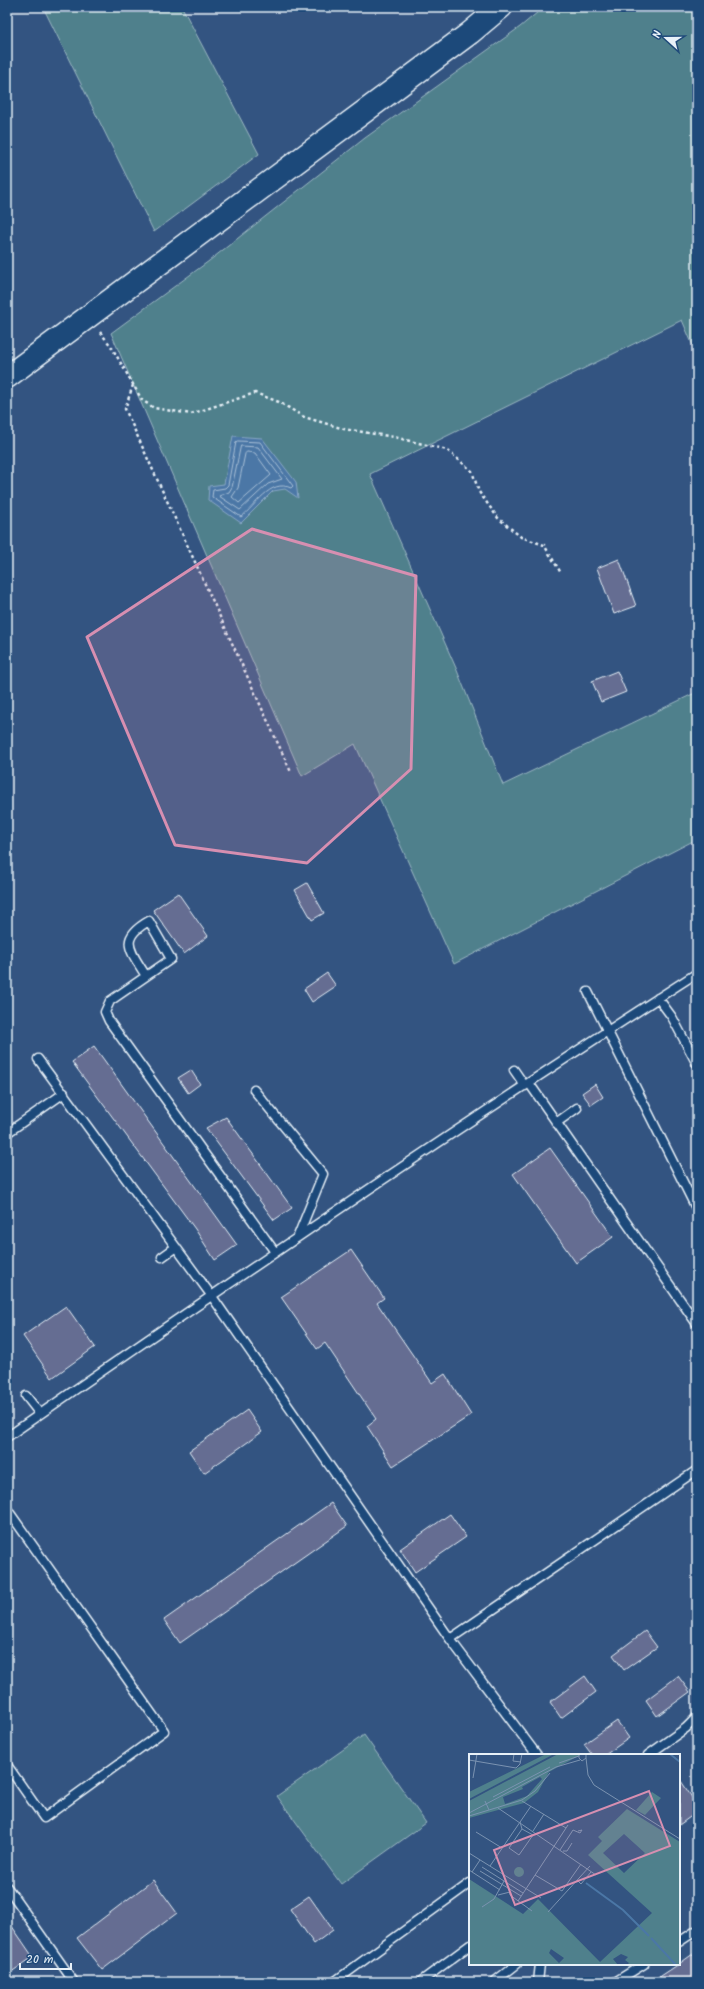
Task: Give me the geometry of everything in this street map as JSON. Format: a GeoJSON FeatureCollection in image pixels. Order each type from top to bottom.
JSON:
{"type":"FeatureCollection","features":[{"type":"Feature","properties":{"kind":"street"},"geometry":{"type":"LineString","coordinates":[[7,378],[470,33],[502,7]]}},
{"type":"Feature","properties":{"kind":"lane"},"geometry":{"type":"LineString","coordinates":[[146,976],[131,951],[130,936],[134,930],[149,921],[171,959],[110,1001],[105,1012],[108,1021],[275,1252]]}},
{"type":"Feature","properties":{"kind":"lane"},"geometry":{"type":"LineString","coordinates":[[7,1437],[211,1295],[608,1030],[697,973]]}},
{"type":"Feature","properties":{"kind":"lane"},"geometry":{"type":"LineString","coordinates":[[588,992],[693,1193],[697,1210]]}},
{"type":"Feature","properties":{"kind":"lane"},"geometry":{"type":"LineString","coordinates":[[658,998],[672,1017],[697,1064]]}},
{"type":"Feature","properties":{"kind":"lane"},"geometry":{"type":"LineString","coordinates":[[38,1059],[211,1295],[450,1639],[536,1754]]}},
{"type":"Feature","properties":{"kind":"lane"},"geometry":{"type":"LineString","coordinates":[[514,1070],[527,1084],[556,1123],[697,1324]]}},
{"type":"Feature","properties":{"kind":"lane"},"geometry":{"type":"LineString","coordinates":[[254,1090],[323,1174],[298,1237]]}},
{"type":"Feature","properties":{"kind":"lane"},"geometry":{"type":"LineString","coordinates":[[7,1133],[64,1093]]}},
{"type":"Feature","properties":{"kind":"lane"},"geometry":{"type":"LineString","coordinates":[[556,1123],[577,1108]]}},
{"type":"Feature","properties":{"kind":"lane"},"geometry":{"type":"LineString","coordinates":[[162,1257],[176,1247]]}},
{"type":"Feature","properties":{"kind":"lane"},"geometry":{"type":"LineString","coordinates":[[26,1396],[40,1414]]}},
{"type":"Feature","properties":{"kind":"lane"},"geometry":{"type":"LineString","coordinates":[[450,1639],[697,1470]]}},
{"type":"Feature","properties":{"kind":"lane"},"geometry":{"type":"LineString","coordinates":[[7,1509],[164,1731],[44,1818],[7,1765]]}},
{"type":"Feature","properties":{"kind":"lane"},"geometry":{"type":"LineString","coordinates":[[649,1754],[686,1728],[697,1717]]}},
{"type":"Feature","properties":{"kind":"lane"},"geometry":{"type":"LineString","coordinates":[[334,1982],[469,1884]]}},
{"type":"Feature","properties":{"kind":"lane"},"geometry":{"type":"LineString","coordinates":[[7,1887],[10,1898],[74,1982]]}},
{"type":"Feature","properties":{"kind":"lane"},"geometry":{"type":"LineString","coordinates":[[680,1941],[697,1930]]}},
{"type":"Feature","properties":{"kind":"lane"},"geometry":{"type":"LineString","coordinates":[[420,1982],[469,1946]]}},
{"type":"Feature","properties":{"kind":"lane"},"geometry":{"type":"LineString","coordinates":[[494,1982],[516,1965]]}},
{"type":"Feature","properties":{"kind":"lane"},"geometry":{"type":"LineString","coordinates":[[538,1982],[540,1965]]}},
{"type":"Feature","properties":{"kind":"lane"},"geometry":{"type":"LineString","coordinates":[[616,1982],[642,1965]]}},
{"type":"Feature","properties":{"kind":"path"},"geometry":{"type":"LineString","coordinates":[[87,318],[111,346],[142,400],[154,408],[191,414],[256,393],[279,402],[304,417],[344,428],[394,437],[447,450],[472,471],[479,492],[498,518],[521,537],[544,545],[561,573]]}},
{"type":"Feature","properties":{"kind":"path"},"geometry":{"type":"LineString","coordinates":[[133,385],[125,409],[291,772]]}},
{"type":"Feature","properties":{"kind":"highlighted area"},"geometry":{"type":"Polygon","coordinates":[[[252,529],[416,576],[411,769],[307,863],[175,845],[87,637],[252,529]]]}},
{"type":"Feature","properties":{"kind":"green space"},"geometry":{"type":"Polygon","coordinates":[[[43,7],[182,7],[259,154],[154,232],[43,7]]]}},
{"type":"Feature","properties":{"kind":"green space"},"geometry":{"type":"Polygon","coordinates":[[[544,7],[697,7],[697,355],[682,320],[370,474],[456,668],[503,785],[697,692],[697,839],[454,964],[355,744],[302,776],[111,333],[209,261],[365,138],[520,27],[544,7]]]}},
{"type":"Feature","properties":{"kind":"green space"},"geometry":{"type":"Polygon","coordinates":[[[364,1735],[426,1823],[341,1884],[277,1796],[364,1735]]]}},
{"type":"Feature","properties":{"kind":"water"},"geometry":{"type":"Polygon","coordinates":[[[233,436],[262,438],[296,482],[298,498],[285,489],[273,491],[241,523],[208,500],[209,486],[224,484],[233,436]]]}},
{"type":"Feature","properties":{"kind":"building"},"geometry":{"type":"Polygon","coordinates":[[[619,559],[636,606],[614,614],[597,568],[619,559]]]}},
{"type":"Feature","properties":{"kind":"building"},"geometry":{"type":"Polygon","coordinates":[[[617,671],[626,692],[601,702],[592,681],[617,671]]]}},
{"type":"Feature","properties":{"kind":"building"},"geometry":{"type":"Polygon","coordinates":[[[307,883],[324,913],[312,920],[295,890],[307,883]]]}},
{"type":"Feature","properties":{"kind":"building"},"geometry":{"type":"Polygon","coordinates":[[[178,893],[208,936],[184,954],[153,910],[178,893]]]}},
{"type":"Feature","properties":{"kind":"building"},"geometry":{"type":"Polygon","coordinates":[[[327,973],[336,986],[312,1002],[304,989],[327,973]]]}},
{"type":"Feature","properties":{"kind":"building"},"geometry":{"type":"Polygon","coordinates":[[[94,1046],[237,1245],[215,1260],[195,1229],[72,1062],[94,1046]]]}},
{"type":"Feature","properties":{"kind":"building"},"geometry":{"type":"Polygon","coordinates":[[[191,1070],[200,1084],[188,1093],[178,1078],[191,1070]]]}},
{"type":"Feature","properties":{"kind":"building"},"geometry":{"type":"Polygon","coordinates":[[[595,1084],[603,1097],[591,1105],[582,1093],[595,1084]]]}},
{"type":"Feature","properties":{"kind":"building"},"geometry":{"type":"Polygon","coordinates":[[[226,1117],[292,1208],[274,1220],[206,1128],[226,1117]]]}},
{"type":"Feature","properties":{"kind":"building"},"geometry":{"type":"Polygon","coordinates":[[[550,1148],[613,1237],[576,1263],[513,1174],[550,1148]]]}},
{"type":"Feature","properties":{"kind":"building"},"geometry":{"type":"Polygon","coordinates":[[[351,1250],[384,1298],[377,1303],[432,1383],[445,1374],[471,1415],[393,1466],[367,1426],[376,1419],[325,1343],[317,1349],[281,1297],[351,1250]]]}},
{"type":"Feature","properties":{"kind":"building"},"geometry":{"type":"Polygon","coordinates":[[[66,1306],[95,1347],[52,1378],[23,1336],[66,1306]]]}},
{"type":"Feature","properties":{"kind":"building"},"geometry":{"type":"Polygon","coordinates":[[[247,1410],[262,1432],[204,1473],[189,1451],[247,1410]]]}},
{"type":"Feature","properties":{"kind":"building"},"geometry":{"type":"Polygon","coordinates":[[[331,1503],[347,1526],[180,1643],[164,1620],[331,1503]]]}},
{"type":"Feature","properties":{"kind":"building"},"geometry":{"type":"Polygon","coordinates":[[[450,1514],[466,1537],[415,1572],[400,1549],[450,1514]]]}},
{"type":"Feature","properties":{"kind":"building"},"geometry":{"type":"Polygon","coordinates":[[[645,1631],[657,1647],[624,1670],[613,1655],[645,1631]]]}},
{"type":"Feature","properties":{"kind":"building"},"geometry":{"type":"Polygon","coordinates":[[[585,1676],[596,1692],[561,1718],[550,1702],[585,1676]]]}},
{"type":"Feature","properties":{"kind":"building"},"geometry":{"type":"Polygon","coordinates":[[[678,1676],[690,1692],[657,1716],[646,1700],[678,1676]]]}},
{"type":"Feature","properties":{"kind":"building"},"geometry":{"type":"Polygon","coordinates":[[[617,1721],[629,1738],[606,1754],[591,1754],[584,1744],[617,1721]]]}},
{"type":"Feature","properties":{"kind":"building"},"geometry":{"type":"Polygon","coordinates":[[[680,1780],[697,1805],[697,1812],[680,1824],[680,1780]]]}},
{"type":"Feature","properties":{"kind":"building"},"geometry":{"type":"Polygon","coordinates":[[[153,1880],[177,1913],[102,1970],[77,1938],[153,1880]]]}},
{"type":"Feature","properties":{"kind":"building"},"geometry":{"type":"Polygon","coordinates":[[[309,1896],[333,1930],[314,1944],[290,1909],[309,1896]]]}},
{"type":"Feature","properties":{"kind":"building"},"geometry":{"type":"Polygon","coordinates":[[[7,1919],[33,1957],[7,1975],[7,1919]]]}},
{"type":"Feature","properties":{"kind":"building"},"geometry":{"type":"Polygon","coordinates":[[[697,1951],[697,1982],[652,1982],[678,1965],[680,1965],[680,1963],[697,1951]]]}}]}
